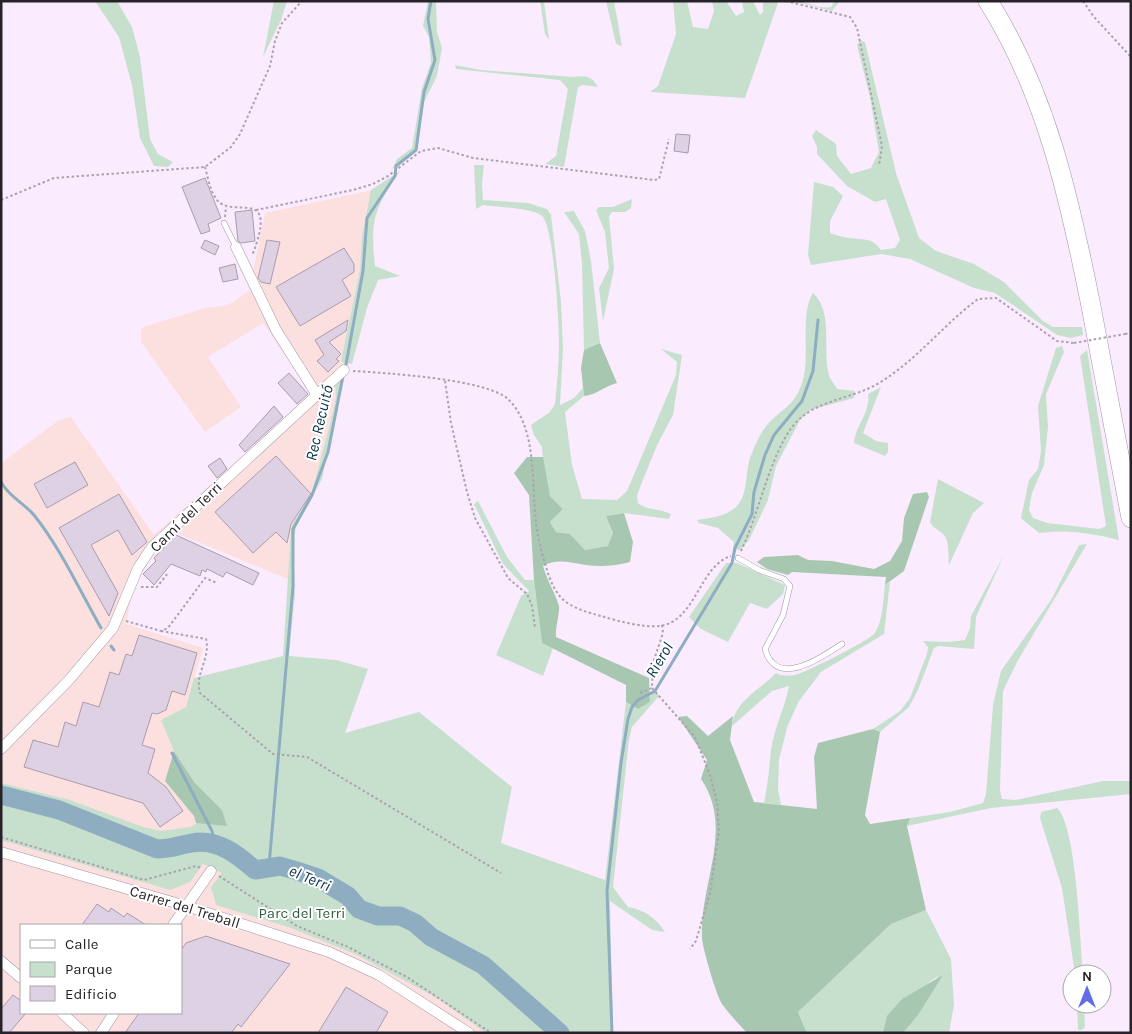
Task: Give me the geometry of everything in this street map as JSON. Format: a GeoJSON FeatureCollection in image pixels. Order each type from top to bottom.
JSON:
{"type":"FeatureCollection","features":[{"type":"Feature","properties":{"kind":"highway"},"geometry":{"type":"LineString","coordinates":[[988,1],[1025,70],[1054,143],[1079,245],[1131,518]]}},
{"type":"Feature","properties":{"kind":"highway"},"geometry":{"type":"LineString","coordinates":[[1004,1],[1040,74],[1067,144],[1080,199],[1131,454]]}},
{"type":"Feature","properties":{"kind":"street"},"geometry":{"type":"LineString","coordinates":[[236,247],[276,330],[317,395]]}},
{"type":"Feature","properties":{"kind":"street","name":"Camí del Terri"},"geometry":{"type":"LineString","coordinates":[[1,749],[69,680],[112,628],[138,568],[163,536],[344,370]]}},
{"type":"Feature","properties":{"kind":"street","name":"Carrer del Treball"},"geometry":{"type":"LineString","coordinates":[[1,852],[186,906],[329,952],[379,975],[468,1033]]}},
{"type":"Feature","properties":{"kind":"street"},"geometry":{"type":"LineString","coordinates":[[174,924],[211,870]]}},
{"type":"Feature","properties":{"kind":"street"},"geometry":{"type":"LineString","coordinates":[[1,960],[20,977]]}},
{"type":"Feature","properties":{"kind":"street"},"geometry":{"type":"LineString","coordinates":[[63,1014],[84,1033]]}},
{"type":"Feature","properties":{"kind":"street"},"geometry":{"type":"LineString","coordinates":[[101,1033],[113,1014]]}},
{"type":"Feature","properties":{"kind":"lane"},"geometry":{"type":"LineString","coordinates":[[224,223],[236,247]]}},
{"type":"Feature","properties":{"kind":"lane"},"geometry":{"type":"LineString","coordinates":[[738,558],[759,570],[784,579],[790,586],[783,615],[766,649],[768,658],[778,667],[791,668],[811,664],[842,644]]}},
{"type":"Feature","properties":{"kind":"path"},"geometry":{"type":"LineString","coordinates":[[1,200],[54,178],[206,167],[232,147],[240,134],[267,75],[282,23],[302,1]]}},
{"type":"Feature","properties":{"kind":"path"},"geometry":{"type":"LineString","coordinates":[[786,1],[850,17],[857,28],[882,146],[879,166]]}},
{"type":"Feature","properties":{"kind":"path"},"geometry":{"type":"LineString","coordinates":[[1083,1],[1094,17],[1131,57]]}},
{"type":"Feature","properties":{"kind":"path"},"geometry":{"type":"LineString","coordinates":[[256,210],[366,186],[388,176],[421,152],[438,148],[472,158],[654,180],[659,179],[662,172],[668,139]]}},
{"type":"Feature","properties":{"kind":"path"},"geometry":{"type":"LineString","coordinates":[[206,167],[210,186],[218,201],[226,207],[251,207],[256,210],[260,219],[258,240],[246,271]]}},
{"type":"Feature","properties":{"kind":"path"},"geometry":{"type":"LineString","coordinates":[[344,370],[395,374],[485,387],[498,392],[509,400],[518,413],[532,448],[536,523],[543,558],[551,582],[558,594],[568,604],[583,611],[617,620],[662,626],[680,616],[721,561],[730,556],[738,558],[752,527],[779,452],[792,428],[805,414],[818,406],[861,393],[881,382],[916,357],[978,299],[996,298],[1057,340],[1074,343],[1131,333]]}},
{"type":"Feature","properties":{"kind":"path"},"geometry":{"type":"LineString","coordinates":[[445,381],[451,422],[475,518],[508,578],[527,594],[532,606],[535,628]]}},
{"type":"Feature","properties":{"kind":"path"},"geometry":{"type":"LineString","coordinates":[[129,589],[156,587],[168,573]]}},
{"type":"Feature","properties":{"kind":"path"},"geometry":{"type":"LineString","coordinates":[[161,630],[168,628],[206,578],[217,583]]}},
{"type":"Feature","properties":{"kind":"path"},"geometry":{"type":"LineString","coordinates":[[116,620],[131,621],[161,630],[206,639],[208,648],[197,685],[200,693],[273,754],[307,757],[501,873]]}},
{"type":"Feature","properties":{"kind":"path"},"geometry":{"type":"LineString","coordinates":[[662,626],[663,633],[653,663],[652,688],[695,737],[710,775],[717,802],[719,831],[710,893],[696,941],[690,949]]}},
{"type":"Feature","properties":{"kind":"path"},"geometry":{"type":"LineString","coordinates":[[640,693],[652,688]]}},
{"type":"Feature","properties":{"kind":"path"},"geometry":{"type":"LineString","coordinates":[[1,837],[144,880],[196,866],[211,870],[298,926],[348,947],[407,977],[491,1033]]}},
{"type":"Feature","properties":{"kind":"shaded area"},"geometry":{"type":"Polygon","coordinates":[[[373,190],[366,212],[360,270],[341,361],[344,370],[335,385],[336,397],[311,495],[293,523],[290,580],[169,530],[130,586],[131,599],[126,624],[203,648],[186,707],[162,720],[174,751],[165,781],[194,816],[213,868],[532,1033],[1,1033],[1,463],[59,420],[71,417],[154,535],[312,394],[263,323],[208,357],[241,407],[205,432],[141,342],[143,327],[205,308],[228,305],[249,291],[265,213],[373,190]]]}},
{"type":"Feature","properties":{"kind":"green space"},"geometry":{"type":"Polygon","coordinates":[[[95,1],[117,1],[132,27],[140,57],[150,139],[158,154],[173,162],[168,167],[154,166],[140,138],[132,85],[119,37],[95,1]]]}},
{"type":"Feature","properties":{"kind":"green space"},"geometry":{"type":"Polygon","coordinates":[[[274,1],[287,1],[281,20],[263,57],[274,1]]]}},
{"type":"Feature","properties":{"kind":"green space"},"geometry":{"type":"Polygon","coordinates":[[[428,1],[436,1],[437,32],[442,48],[437,76],[424,102],[417,151],[392,169],[397,159],[412,148],[422,88],[431,63],[429,37],[423,26],[428,1]]]}},
{"type":"Feature","properties":{"kind":"green space"},"geometry":{"type":"Polygon","coordinates":[[[540,1],[544,1],[549,40],[545,34],[540,1]]]}},
{"type":"Feature","properties":{"kind":"green space"},"geometry":{"type":"Polygon","coordinates":[[[606,1],[614,1],[622,46],[616,44],[606,1]]]}},
{"type":"Feature","properties":{"kind":"green space"},"geometry":{"type":"Polygon","coordinates":[[[673,1],[687,1],[693,27],[708,29],[714,11],[712,1],[726,1],[736,16],[744,12],[742,1],[753,1],[760,15],[763,12],[763,1],[776,1],[778,3],[745,98],[650,92],[658,86],[676,34],[673,1]]]}},
{"type":"Feature","properties":{"kind":"green space"},"geometry":{"type":"Polygon","coordinates":[[[794,1],[827,8],[831,7],[835,1],[840,1],[832,11],[794,1]]]}},
{"type":"Feature","properties":{"kind":"green space"},"geometry":{"type":"Polygon","coordinates":[[[860,40],[865,42],[896,173],[919,238],[936,251],[974,264],[1004,282],[1043,321],[1053,327],[1082,327],[1083,335],[1071,338],[1057,335],[995,293],[974,288],[910,259],[881,254],[811,265],[808,255],[814,182],[833,187],[843,196],[830,221],[830,233],[847,238],[871,241],[881,250],[895,248],[900,240],[886,199],[875,202],[847,186],[817,154],[817,147],[812,136],[816,130],[836,144],[837,156],[851,174],[871,168],[879,152],[870,97],[857,45],[860,40]]]}},
{"type":"Feature","properties":{"kind":"green space"},"geometry":{"type":"Polygon","coordinates":[[[455,65],[481,70],[573,77],[585,76],[591,78],[598,87],[583,85],[578,87],[564,167],[545,164],[556,156],[568,89],[560,80],[456,69],[455,65]]]}},
{"type":"Feature","properties":{"kind":"green space"},"geometry":{"type":"Polygon","coordinates":[[[474,165],[484,165],[483,200],[528,203],[547,209],[551,215],[561,302],[563,348],[560,405],[574,398],[583,388],[584,396],[565,412],[572,465],[582,499],[617,500],[627,491],[676,375],[677,362],[661,349],[682,355],[673,415],[657,445],[637,495],[638,503],[642,506],[671,514],[669,519],[624,513],[606,516],[613,533],[609,546],[585,550],[570,534],[556,532],[550,522],[563,509],[550,496],[544,474],[542,447],[534,435],[531,425],[550,412],[555,404],[558,374],[557,297],[553,256],[546,224],[542,216],[530,211],[483,205],[476,209],[474,165]]]}},
{"type":"Feature","properties":{"kind":"green space"},"geometry":{"type":"Polygon","coordinates":[[[400,171],[379,206],[373,237],[375,266],[400,276],[378,280],[367,308],[352,364],[343,363],[341,361],[360,270],[362,236],[371,190],[400,171]]]}},
{"type":"Feature","properties":{"kind":"green space"},"geometry":{"type":"Polygon","coordinates":[[[632,199],[631,208],[625,212],[612,212],[609,216],[614,269],[603,321],[599,288],[609,268],[605,232],[596,210],[599,207],[613,207],[632,199]]]}},
{"type":"Feature","properties":{"kind":"green space"},"geometry":{"type":"Polygon","coordinates":[[[574,211],[585,231],[591,261],[600,343],[584,350],[582,264],[579,234],[564,212],[574,211]]]}},
{"type":"Feature","properties":{"kind":"green space"},"geometry":{"type":"Polygon","coordinates":[[[813,293],[823,310],[827,365],[830,377],[837,389],[855,391],[854,398],[810,410],[800,420],[776,466],[768,500],[749,540],[740,550],[733,549],[734,542],[718,528],[699,523],[697,520],[722,515],[736,507],[743,495],[748,466],[754,447],[769,422],[790,404],[798,392],[802,383],[806,361],[807,313],[813,293]]]}},
{"type":"Feature","properties":{"kind":"green space"},"geometry":{"type":"Polygon","coordinates":[[[600,343],[617,383],[584,396],[581,368],[584,350],[600,343]]]}},
{"type":"Feature","properties":{"kind":"green space"},"geometry":{"type":"Polygon","coordinates":[[[1062,346],[1064,352],[1046,394],[1048,427],[1044,465],[1032,493],[1029,510],[1033,518],[1047,523],[1099,529],[1106,526],[1080,356],[1087,350],[1119,540],[1079,532],[1039,533],[1021,518],[1029,480],[1038,469],[1041,451],[1038,406],[1056,348],[1062,346]]]}},
{"type":"Feature","properties":{"kind":"green space","name":"Parc del Terri"},"geometry":{"type":"Polygon","coordinates":[[[344,378],[322,479],[296,527],[293,543],[295,593],[289,656],[336,660],[368,669],[345,733],[419,712],[512,787],[501,843],[605,880],[626,702],[638,709],[650,702],[650,692],[657,693],[659,696],[632,727],[629,739],[613,887],[628,907],[650,915],[665,932],[652,930],[610,901],[613,1033],[486,1033],[437,998],[355,954],[291,928],[216,905],[211,887],[222,873],[203,864],[190,882],[170,890],[1,840],[1,783],[70,800],[143,827],[162,831],[190,827],[222,810],[195,783],[174,751],[161,720],[186,707],[194,678],[283,656],[291,530],[293,523],[311,495],[336,397],[335,385],[344,378]]]}},
{"type":"Feature","properties":{"kind":"green space"},"geometry":{"type":"Polygon","coordinates":[[[881,387],[863,433],[876,441],[888,443],[888,452],[885,456],[854,443],[867,407],[868,394],[881,387]]]}},
{"type":"Feature","properties":{"kind":"green space"},"geometry":{"type":"Polygon","coordinates":[[[527,457],[543,457],[550,496],[563,509],[550,522],[556,532],[570,534],[585,550],[608,546],[613,533],[606,516],[624,513],[633,542],[630,562],[592,566],[569,562],[554,562],[543,566],[559,606],[556,637],[649,678],[650,702],[638,709],[626,702],[626,685],[542,643],[534,580],[529,495],[514,473],[527,457]]]}},
{"type":"Feature","properties":{"kind":"green space"},"geometry":{"type":"Polygon","coordinates":[[[938,479],[984,503],[973,513],[949,565],[945,536],[930,522],[938,479]]]}},
{"type":"Feature","properties":{"kind":"green space"},"geometry":{"type":"Polygon","coordinates":[[[927,492],[929,497],[904,571],[885,585],[886,577],[792,572],[788,575],[767,569],[757,562],[764,557],[798,555],[808,560],[832,561],[874,569],[890,561],[902,541],[904,518],[913,494],[927,492]]]}},
{"type":"Feature","properties":{"kind":"green space"},"geometry":{"type":"Polygon","coordinates":[[[478,501],[507,557],[525,580],[534,580],[542,643],[553,648],[543,676],[496,655],[521,596],[529,591],[503,564],[474,504],[478,501]]]}},
{"type":"Feature","properties":{"kind":"green space"},"geometry":{"type":"Polygon","coordinates":[[[1087,544],[1017,662],[1003,691],[1000,790],[1002,799],[1016,800],[1103,781],[1131,781],[1131,794],[991,808],[907,826],[910,818],[950,812],[983,803],[986,794],[993,705],[1001,671],[1051,600],[1079,545],[1087,544]]]}},
{"type":"Feature","properties":{"kind":"green space"},"geometry":{"type":"Polygon","coordinates":[[[1004,555],[976,617],[974,649],[938,646],[934,648],[918,690],[909,707],[880,732],[873,729],[900,711],[910,698],[927,654],[928,647],[923,641],[949,642],[965,640],[970,628],[971,616],[1004,555]]]}},
{"type":"Feature","properties":{"kind":"green space"},"geometry":{"type":"Polygon","coordinates":[[[726,563],[737,563],[785,585],[783,594],[767,609],[750,603],[728,642],[701,629],[689,617],[726,563]]]}},
{"type":"Feature","properties":{"kind":"green space"},"geometry":{"type":"Polygon","coordinates":[[[890,582],[884,634],[821,672],[799,701],[788,725],[779,759],[778,789],[781,805],[764,803],[772,742],[789,686],[772,691],[732,726],[738,709],[749,696],[776,673],[788,676],[801,673],[849,650],[874,634],[881,617],[885,585],[890,582]]]}},
{"type":"Feature","properties":{"kind":"green space"},"geometry":{"type":"Polygon","coordinates":[[[687,716],[708,736],[733,716],[730,740],[754,802],[817,809],[814,757],[818,743],[873,729],[880,732],[865,815],[870,824],[910,818],[907,826],[926,910],[891,924],[798,1012],[807,1033],[747,1033],[722,1004],[716,991],[702,938],[702,918],[713,857],[715,817],[711,798],[701,779],[707,760],[678,717],[687,716]]]}},
{"type":"Feature","properties":{"kind":"green space"},"geometry":{"type":"Polygon","coordinates":[[[174,751],[195,783],[222,810],[227,826],[196,823],[194,816],[165,781],[174,751]]]}},
{"type":"Feature","properties":{"kind":"green space"},"geometry":{"type":"Polygon","coordinates":[[[1057,808],[1064,819],[1069,837],[1079,913],[1082,964],[1073,964],[1062,888],[1040,818],[1041,812],[1057,808]]]}},
{"type":"Feature","properties":{"kind":"green space"},"geometry":{"type":"Polygon","coordinates":[[[926,910],[951,959],[954,1005],[949,1033],[903,1033],[918,1015],[938,976],[916,992],[902,999],[883,1033],[807,1033],[798,1012],[891,924],[926,910]]]}},
{"type":"Feature","properties":{"kind":"green space"},"geometry":{"type":"Polygon","coordinates":[[[943,975],[918,1015],[903,1033],[883,1033],[887,1016],[902,999],[943,975]]]}},
{"type":"Feature","properties":{"kind":"green space"},"geometry":{"type":"Polygon","coordinates":[[[1077,1014],[1084,1014],[1085,1027],[1082,1030],[1078,1030],[1077,1014]]]}},
{"type":"Feature","properties":{"kind":"building"},"geometry":{"type":"Polygon","coordinates":[[[676,134],[690,135],[688,153],[674,151],[676,134]]]}},
{"type":"Feature","properties":{"kind":"building"},"geometry":{"type":"Polygon","coordinates":[[[205,178],[221,218],[208,224],[210,231],[201,234],[182,187],[205,178]]]}},
{"type":"Feature","properties":{"kind":"building"},"geometry":{"type":"Polygon","coordinates":[[[252,210],[255,241],[241,243],[238,241],[235,212],[252,210]]]}},
{"type":"Feature","properties":{"kind":"building"},"geometry":{"type":"Polygon","coordinates":[[[205,240],[219,246],[215,255],[201,248],[205,240]]]}},
{"type":"Feature","properties":{"kind":"building"},"geometry":{"type":"Polygon","coordinates":[[[267,240],[280,242],[270,284],[261,282],[258,278],[267,240]]]}},
{"type":"Feature","properties":{"kind":"building"},"geometry":{"type":"Polygon","coordinates":[[[344,248],[354,264],[354,272],[342,280],[351,296],[300,326],[276,287],[344,248]]]}},
{"type":"Feature","properties":{"kind":"building"},"geometry":{"type":"Polygon","coordinates":[[[235,264],[238,279],[223,282],[219,268],[235,264]]]}},
{"type":"Feature","properties":{"kind":"building"},"geometry":{"type":"Polygon","coordinates":[[[348,320],[346,331],[329,342],[341,354],[336,359],[339,361],[328,372],[317,361],[324,355],[315,340],[348,320]]]}},
{"type":"Feature","properties":{"kind":"building"},"geometry":{"type":"Polygon","coordinates":[[[289,373],[308,394],[297,404],[278,383],[289,373]]]}},
{"type":"Feature","properties":{"kind":"building"},"geometry":{"type":"Polygon","coordinates":[[[274,406],[283,417],[245,452],[239,445],[274,406]]]}},
{"type":"Feature","properties":{"kind":"building"},"geometry":{"type":"Polygon","coordinates":[[[276,456],[311,494],[291,524],[287,543],[276,532],[253,553],[215,512],[276,456]]]}},
{"type":"Feature","properties":{"kind":"building"},"geometry":{"type":"Polygon","coordinates":[[[220,458],[227,469],[217,478],[208,466],[220,458]]]}},
{"type":"Feature","properties":{"kind":"building"},"geometry":{"type":"Polygon","coordinates":[[[75,462],[88,485],[47,508],[34,484],[75,462]]]}},
{"type":"Feature","properties":{"kind":"building"},"geometry":{"type":"Polygon","coordinates":[[[119,494],[147,542],[132,555],[118,530],[91,545],[118,593],[109,616],[59,528],[119,494]]]}},
{"type":"Feature","properties":{"kind":"building"},"geometry":{"type":"Polygon","coordinates":[[[176,535],[259,573],[253,585],[226,572],[223,577],[207,569],[206,572],[202,570],[200,576],[171,564],[154,585],[143,574],[156,561],[154,558],[176,535]]]}},
{"type":"Feature","properties":{"kind":"building"},"geometry":{"type":"Polygon","coordinates":[[[139,635],[197,653],[185,695],[172,691],[166,710],[157,714],[152,713],[142,745],[155,749],[148,773],[166,787],[183,811],[160,827],[143,803],[24,767],[33,740],[58,747],[65,722],[76,726],[83,702],[99,707],[110,672],[119,675],[126,654],[132,656],[139,635]]]}},
{"type":"Feature","properties":{"kind":"building"},"geometry":{"type":"Polygon","coordinates":[[[97,904],[109,912],[111,908],[124,917],[127,913],[144,924],[83,924],[97,904]]]}},
{"type":"Feature","properties":{"kind":"building"},"geometry":{"type":"Polygon","coordinates":[[[206,936],[290,964],[241,1027],[238,1024],[231,1033],[125,1033],[138,1014],[182,1014],[182,949],[186,943],[206,936]]]}},
{"type":"Feature","properties":{"kind":"building"},"geometry":{"type":"Polygon","coordinates":[[[346,987],[388,1012],[376,1033],[318,1033],[346,987]]]}},
{"type":"Feature","properties":{"kind":"building"},"geometry":{"type":"Polygon","coordinates":[[[13,995],[20,1000],[20,1014],[25,1014],[9,1033],[1,1033],[1,1009],[13,995]]]}},
{"type":"Feature","properties":{"kind":"waterway","name":"Rec Recuitó"},"geometry":{"type":"LineString","coordinates":[[345,370],[363,271],[367,218],[395,176],[396,166],[416,150],[424,92],[435,60],[428,19],[431,1]]}},
{"type":"Feature","properties":{"kind":"waterway","name":"Rierol"},"geometry":{"type":"LineString","coordinates":[[612,1033],[607,891],[621,763],[628,719],[632,707],[638,700],[655,691],[732,563],[735,548],[752,514],[754,492],[765,455],[774,435],[802,401],[813,371],[818,320]]}},
{"type":"Feature","properties":{"kind":"waterway","name":"Rec Recuitó"},"geometry":{"type":"LineString","coordinates":[[269,866],[293,586],[293,529],[312,495],[328,452],[343,376]]}},
{"type":"Feature","properties":{"kind":"waterway"},"geometry":{"type":"LineString","coordinates":[[1,482],[8,492],[26,507],[44,528],[62,556],[101,628]]}},
{"type":"Feature","properties":{"kind":"waterway"},"geometry":{"type":"LineString","coordinates":[[111,646],[114,650]]}},
{"type":"Feature","properties":{"kind":"waterway"},"geometry":{"type":"LineString","coordinates":[[172,753],[212,831],[215,844]]}},
{"type":"Feature","properties":{"kind":"waterway","name":"el Terri"},"geometry":{"type":"LineString","coordinates":[[1,795],[59,810],[157,849],[192,843],[210,843],[226,849],[255,870],[280,866],[318,878],[348,896],[359,909],[378,916],[400,916],[415,923],[431,937],[483,965],[560,1033]]}}]}
